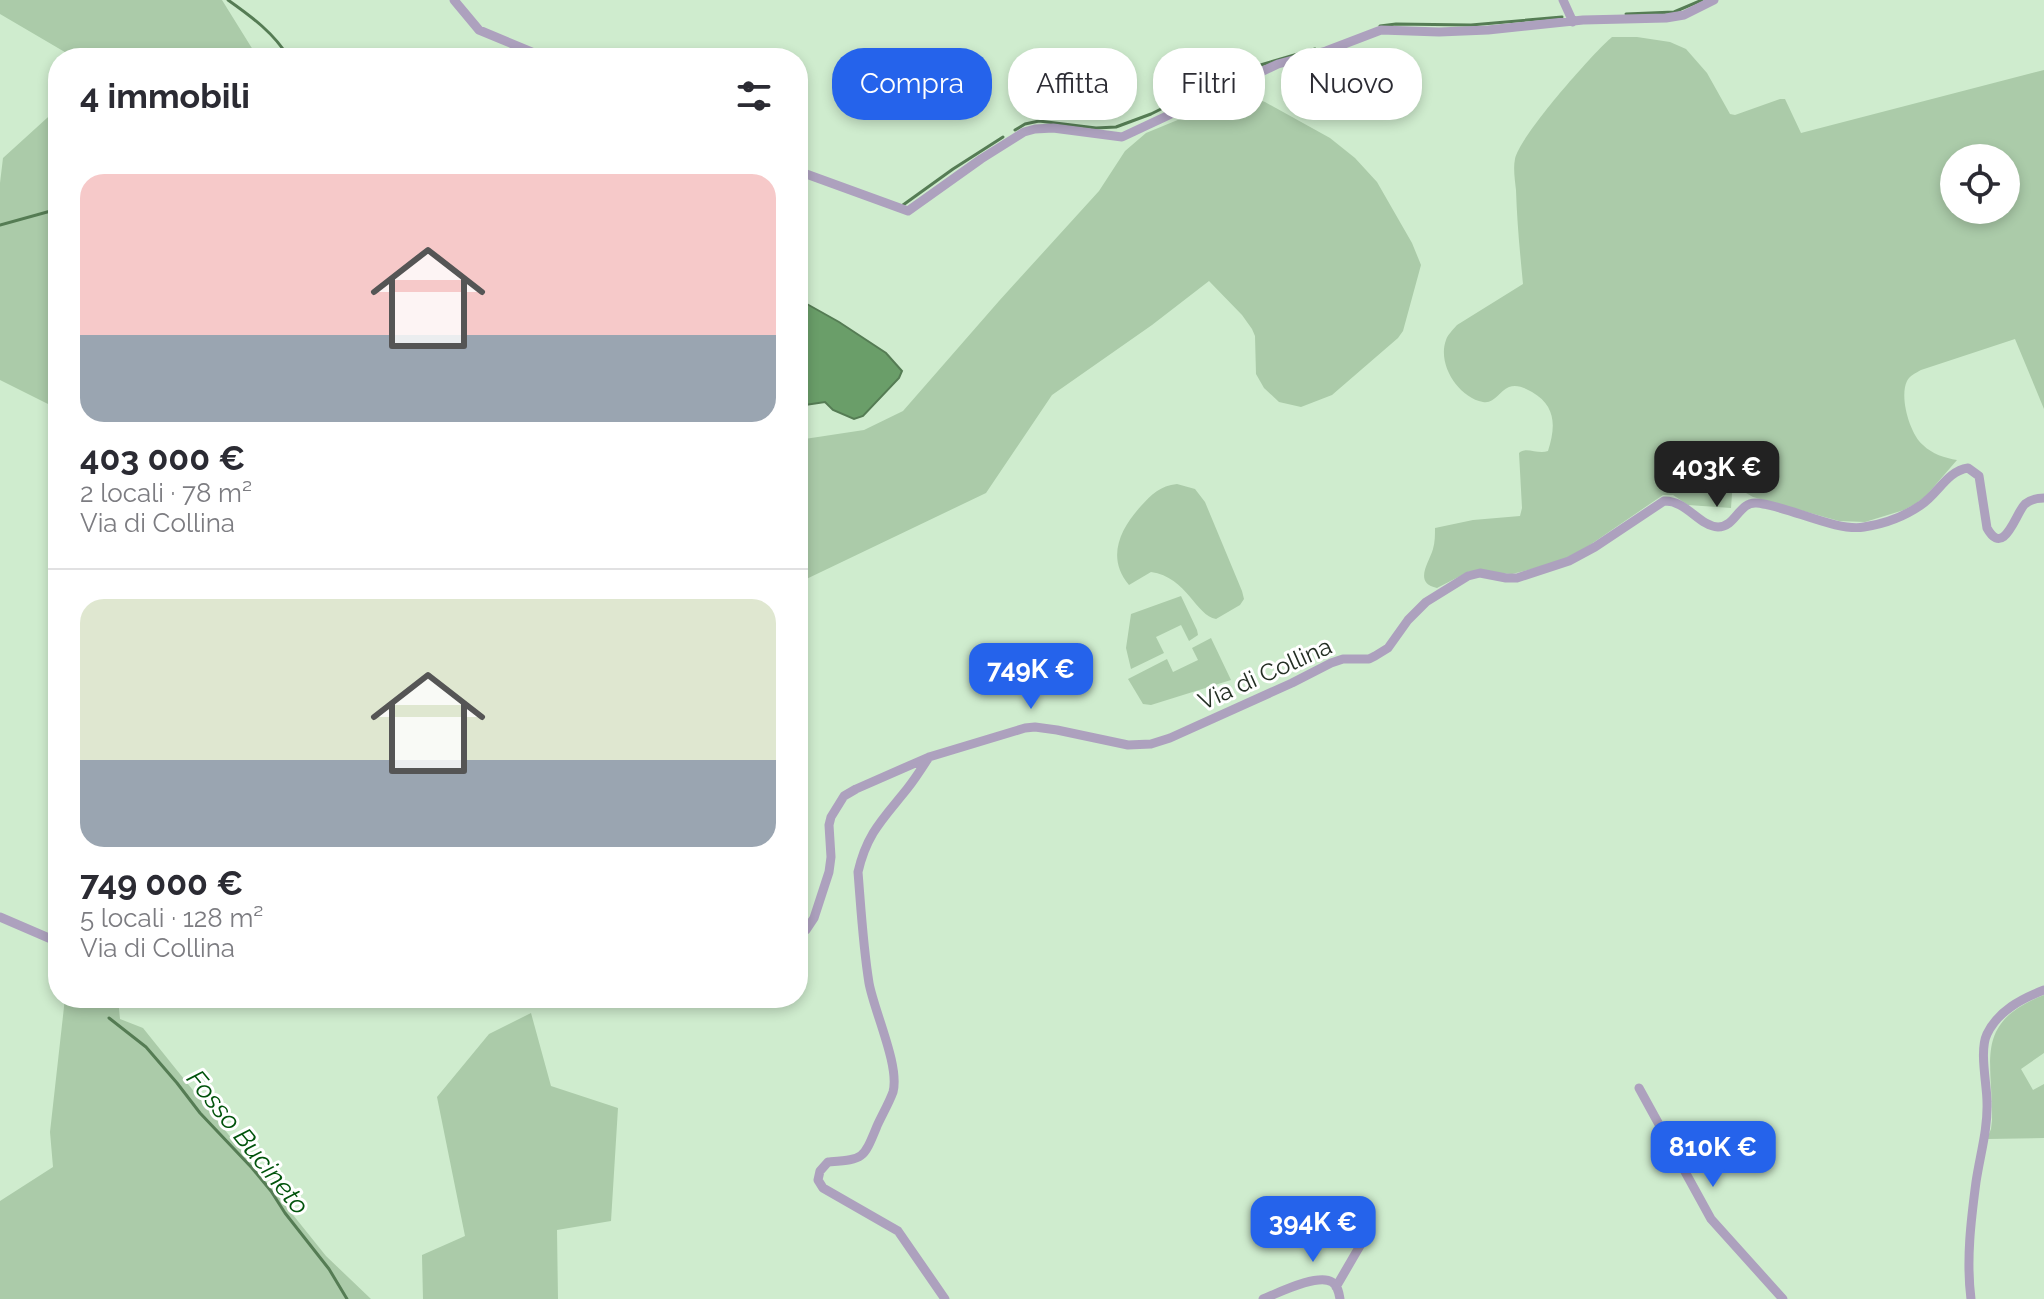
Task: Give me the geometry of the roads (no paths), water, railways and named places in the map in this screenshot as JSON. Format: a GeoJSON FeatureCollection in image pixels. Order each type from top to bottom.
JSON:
{"type":"FeatureCollection","features":[{"type":"Feature","properties":{"kind":"street"},"geometry":{"type":"LineString","coordinates":[[454,0],[479,30],[522,48]]}},
{"type":"Feature","properties":{"kind":"street"},"geometry":{"type":"LineString","coordinates":[[1563,0],[1573,22]]}},
{"type":"Feature","properties":{"kind":"street"},"geometry":{"type":"LineString","coordinates":[[808,175],[908,211],[1016,136],[1035,129],[1053,128],[1122,137],[1278,64],[1326,51],[1381,30],[1488,30],[1666,18],[1684,15],[1714,0]]}},
{"type":"Feature","properties":{"kind":"street","name":"Via di Collina"},"geometry":{"type":"LineString","coordinates":[[808,926],[829,872],[829,825],[839,802],[856,789],[929,757],[1031,727],[1128,745],[1161,741],[1331,663],[1375,656],[1388,648],[1408,620],[1426,602],[1468,576],[1480,573],[1517,578],[1563,564],[1584,554],[1664,501],[1676,502],[1709,524],[1719,527],[1728,524],[1744,507],[1753,503],[1840,525],[1864,527],[1889,521],[1915,509],[1931,498],[1956,472],[1968,468],[1979,476],[1987,528],[1996,537],[2009,532],[2026,503],[2035,498],[2044,498]]}},
{"type":"Feature","properties":{"kind":"street"},"geometry":{"type":"LineString","coordinates":[[929,757],[874,829],[866,842],[858,872],[870,986],[892,1064],[893,1092],[862,1155],[851,1161],[828,1162],[822,1167],[818,1180],[823,1188],[898,1231],[945,1299]]}},
{"type":"Feature","properties":{"kind":"street"},"geometry":{"type":"LineString","coordinates":[[0,917],[48,938]]}},
{"type":"Feature","properties":{"kind":"street"},"geometry":{"type":"LineString","coordinates":[[1971,1299],[1969,1249],[1987,1115],[1985,1041],[1992,1026],[2008,1008],[2044,990]]}},
{"type":"Feature","properties":{"kind":"street"},"geometry":{"type":"LineString","coordinates":[[1639,1088],[1711,1219],[1783,1299]]}},
{"type":"Feature","properties":{"kind":"street"},"geometry":{"type":"LineString","coordinates":[[1336,1287],[1368,1232]]}},
{"type":"Feature","properties":{"kind":"street"},"geometry":{"type":"LineString","coordinates":[[1263,1299],[1316,1280],[1329,1281],[1336,1287],[1340,1299]]}},
{"type":"Feature","properties":{"kind":"waterway"},"geometry":{"type":"LineString","coordinates":[[228,0],[254,19],[282,48]]}},
{"type":"Feature","properties":{"kind":"waterway"},"geometry":{"type":"LineString","coordinates":[[1626,14],[1674,12],[1702,0]]}},
{"type":"Feature","properties":{"kind":"waterway"},"geometry":{"type":"LineString","coordinates":[[1380,26],[1471,25],[1562,17]]}},
{"type":"Feature","properties":{"kind":"waterway"},"geometry":{"type":"LineString","coordinates":[[1015,130],[1039,121],[1096,128],[1116,127],[1151,114],[1233,73],[1281,59]]}},
{"type":"Feature","properties":{"kind":"waterway"},"geometry":{"type":"LineString","coordinates":[[903,205],[1003,137]]}},
{"type":"Feature","properties":{"kind":"waterway"},"geometry":{"type":"LineString","coordinates":[[0,225],[48,212]]}},
{"type":"Feature","properties":{"kind":"waterway","name":"Fosso Bucineto"},"geometry":{"type":"LineString","coordinates":[[109,1018],[146,1047],[200,1113],[252,1168],[329,1269],[347,1299]]}}]}
